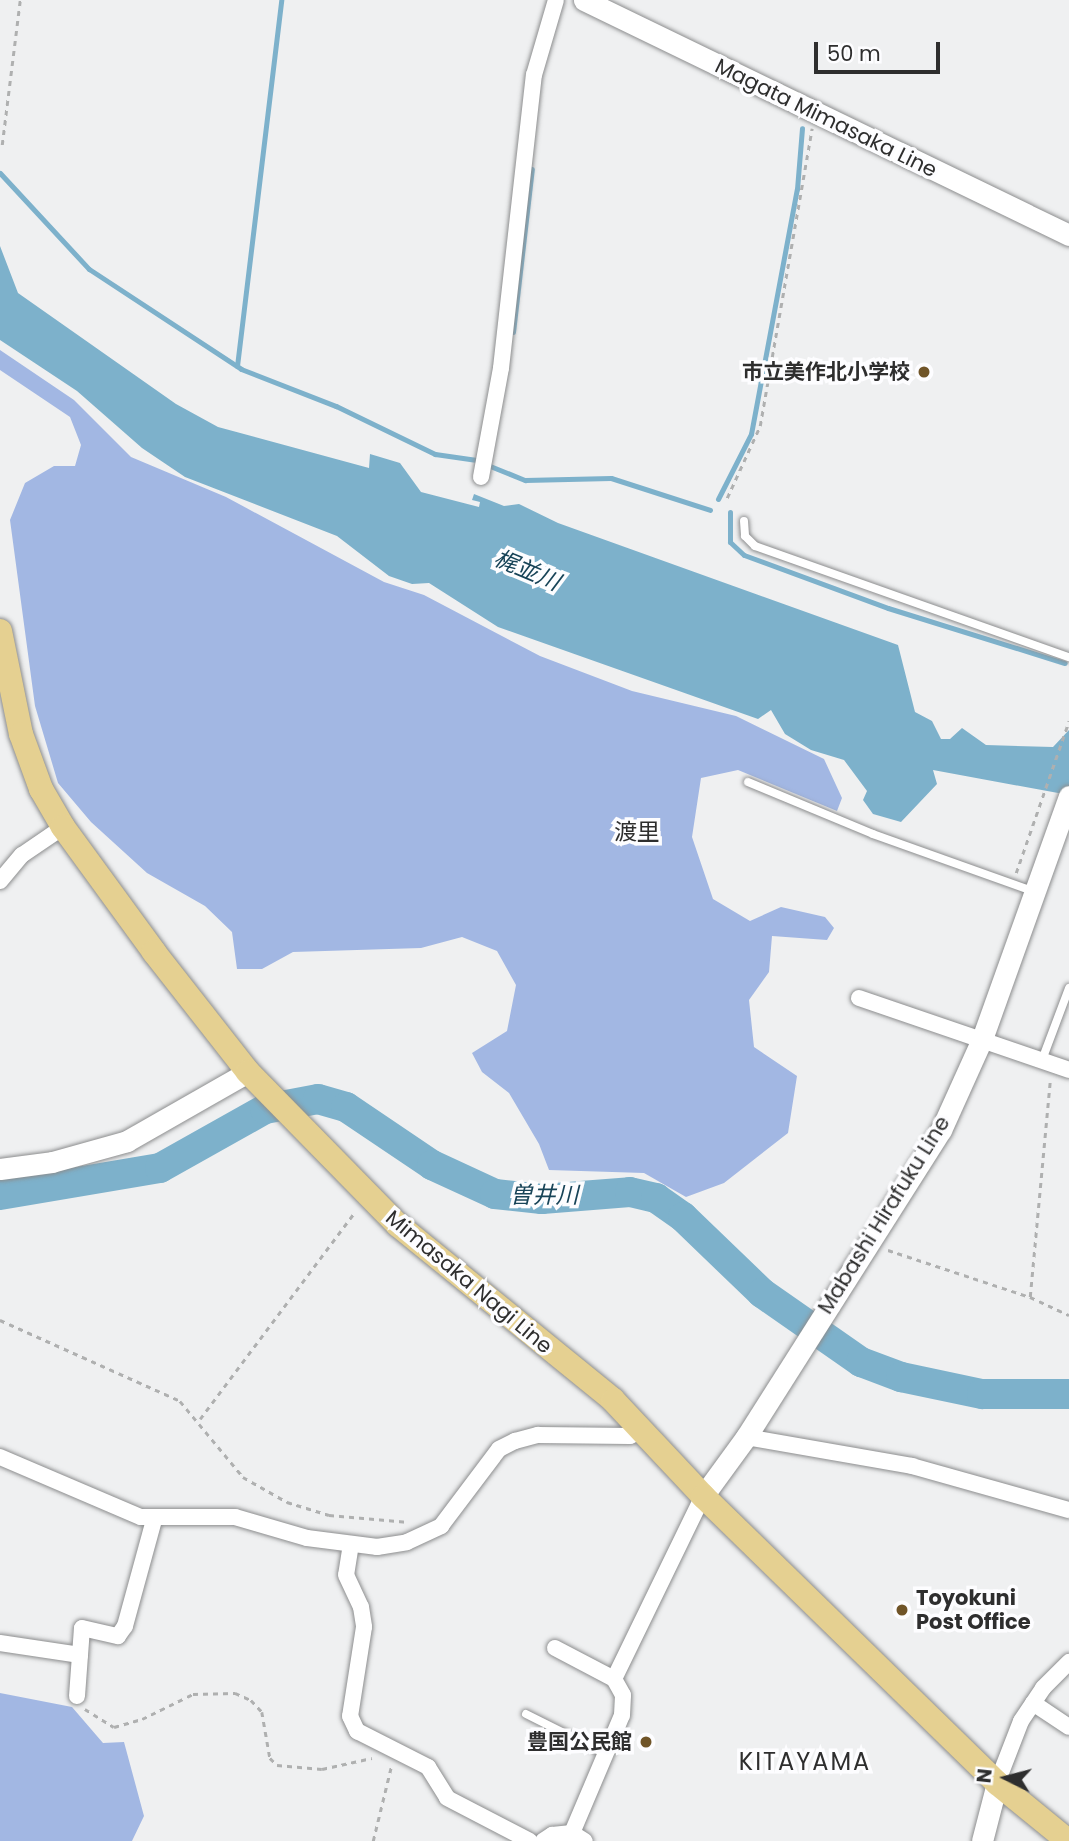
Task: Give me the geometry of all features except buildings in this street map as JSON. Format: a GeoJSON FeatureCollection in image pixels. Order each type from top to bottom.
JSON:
{"type":"FeatureCollection","features":[{"type":"Feature","properties":{"kind":"main road","name":"Magata Mimasaka Line"},"geometry":{"type":"LineString","coordinates":[[584,0],[1069,236]]}},
{"type":"Feature","properties":{"kind":"main road","name":"Mimasaka Nagi Line"},"geometry":{"type":"LineString","coordinates":[[0,631],[21,734],[41,789],[63,827],[248,1072],[369,1196],[613,1400],[703,1496],[997,1783],[1068,1841]]}},
{"type":"Feature","properties":{"kind":"main road","name":"Mabashi Hirafuku Line"},"geometry":{"type":"LineString","coordinates":[[703,1496],[746,1437],[941,1130],[982,1038],[1069,796]]}},
{"type":"Feature","properties":{"kind":"main road"},"geometry":{"type":"LineString","coordinates":[[0,1169],[52,1162],[127,1141],[248,1072]]}},
{"type":"Feature","properties":{"kind":"main road"},"geometry":{"type":"LineString","coordinates":[[982,1841],[997,1783]]}},
{"type":"Feature","properties":{"kind":"street"},"geometry":{"type":"LineString","coordinates":[[481,477],[501,368],[534,75],[556,0]]}},
{"type":"Feature","properties":{"kind":"street"},"geometry":{"type":"LineString","coordinates":[[0,881],[22,855],[63,827]]}},
{"type":"Feature","properties":{"kind":"street"},"geometry":{"type":"LineString","coordinates":[[859,998],[1069,1070]]}},
{"type":"Feature","properties":{"kind":"street"},"geometry":{"type":"LineString","coordinates":[[2,1463],[154,1520],[235,1517],[307,1538],[377,1547],[407,1542],[440,1526],[499,1449],[515,1441],[538,1435],[630,1437],[642,1431]]}},
{"type":"Feature","properties":{"kind":"street"},"geometry":{"type":"LineString","coordinates":[[746,1437],[912,1466],[1069,1510]]}},
{"type":"Feature","properties":{"kind":"street"},"geometry":{"type":"LineString","coordinates":[[614,1679],[703,1496]]}},
{"type":"Feature","properties":{"kind":"street"},"geometry":{"type":"LineString","coordinates":[[77,1696],[82,1628],[118,1636],[125,1626],[154,1520]]}},
{"type":"Feature","properties":{"kind":"street"},"geometry":{"type":"LineString","coordinates":[[351,1544],[346,1575],[361,1607],[364,1627],[350,1716],[357,1731],[428,1767],[447,1798],[530,1841]]}},
{"type":"Feature","properties":{"kind":"street"},"geometry":{"type":"LineString","coordinates":[[0,1643],[80,1655]]}},
{"type":"Feature","properties":{"kind":"street"},"geometry":{"type":"LineString","coordinates":[[543,1841],[552,1835],[579,1837],[606,1754],[622,1715],[623,1695],[614,1679],[555,1648]]}},
{"type":"Feature","properties":{"kind":"street"},"geometry":{"type":"LineString","coordinates":[[997,1783],[1033,1703],[1069,1662]]}},
{"type":"Feature","properties":{"kind":"street"},"geometry":{"type":"LineString","coordinates":[[1033,1703],[1069,1727]]}},
{"type":"Feature","properties":{"kind":"lane"},"geometry":{"type":"LineString","coordinates":[[744,521],[745,536],[755,546],[1069,657]]}},
{"type":"Feature","properties":{"kind":"lane"},"geometry":{"type":"LineString","coordinates":[[748,782],[873,834],[1036,889]]}},
{"type":"Feature","properties":{"kind":"lane"},"geometry":{"type":"LineString","coordinates":[[1048,1062],[1069,988]]}},
{"type":"Feature","properties":{"kind":"lane"},"geometry":{"type":"LineString","coordinates":[[526,1714],[606,1754]]}},
{"type":"Feature","properties":{"kind":"path"},"geometry":{"type":"LineString","coordinates":[[2,145],[20,0]]}},
{"type":"Feature","properties":{"kind":"path"},"geometry":{"type":"LineString","coordinates":[[727,498],[760,426],[815,112]]}},
{"type":"Feature","properties":{"kind":"path"},"geometry":{"type":"LineString","coordinates":[[1014,877],[1069,721]]}},
{"type":"Feature","properties":{"kind":"path"},"geometry":{"type":"LineString","coordinates":[[1030,1297],[1048,1062]]}},
{"type":"Feature","properties":{"kind":"path"},"geometry":{"type":"LineString","coordinates":[[200,1419],[369,1196]]}},
{"type":"Feature","properties":{"kind":"path"},"geometry":{"type":"LineString","coordinates":[[868,1244],[1030,1297],[1069,1315]]}},
{"type":"Feature","properties":{"kind":"path"},"geometry":{"type":"LineString","coordinates":[[0,1320],[132,1376],[180,1401],[200,1419],[223,1456],[243,1477],[287,1502],[329,1515],[440,1526]]}},
{"type":"Feature","properties":{"kind":"path"},"geometry":{"type":"LineString","coordinates":[[77,1696],[79,1704],[114,1727],[142,1719],[193,1694],[235,1693],[251,1700],[262,1712],[270,1758],[277,1765],[322,1769],[395,1751],[373,1841]]}},
{"type":"Feature","properties":{"kind":"shaded area"},"geometry":{"type":"Polygon","coordinates":[[[0,350],[74,400],[131,457],[226,497],[384,582],[424,595],[540,656],[632,691],[736,716],[824,759],[842,798],[837,811],[738,770],[701,778],[692,837],[713,899],[750,921],[781,907],[825,917],[834,928],[827,940],[772,936],[769,972],[749,1000],[754,1047],[797,1076],[788,1133],[724,1183],[686,1197],[644,1173],[549,1170],[539,1144],[509,1093],[482,1072],[472,1053],[507,1031],[516,985],[497,951],[462,937],[421,948],[293,952],[262,969],[237,969],[232,932],[205,906],[147,873],[91,822],[58,783],[35,706],[10,520],[25,483],[54,466],[75,466],[81,445],[70,417],[0,370],[0,350]]]}},
{"type":"Feature","properties":{"kind":"shaded area"},"geometry":{"type":"Polygon","coordinates":[[[0,1693],[72,1707],[103,1743],[124,1742],[144,1816],[132,1841],[0,1841],[0,1693]]]}},
{"type":"Feature","properties":{"kind":"water","name":"梶並川"},"geometry":{"type":"Polygon","coordinates":[[[0,246],[18,293],[176,404],[218,427],[369,468],[370,454],[400,463],[421,492],[479,507],[480,502],[472,500],[474,494],[504,506],[519,504],[558,523],[898,645],[915,712],[932,721],[941,739],[950,739],[962,728],[986,745],[1053,747],[1069,730],[1069,795],[933,770],[937,784],[901,822],[873,814],[863,800],[867,791],[844,760],[811,750],[785,734],[771,710],[758,719],[498,627],[429,583],[412,584],[389,576],[337,536],[185,477],[142,448],[77,391],[0,340],[0,246]]]}},
{"type":"Feature","properties":{"kind":"waterway"},"geometry":{"type":"LineString","coordinates":[[237,366],[281,0]]}},
{"type":"Feature","properties":{"kind":"waterway"},"geometry":{"type":"LineString","coordinates":[[718,499],[751,434],[797,189],[802,128]]}},
{"type":"Feature","properties":{"kind":"waterway"},"geometry":{"type":"LineString","coordinates":[[513,332],[532,169]]}},
{"type":"Feature","properties":{"kind":"waterway"},"geometry":{"type":"LineString","coordinates":[[0,173],[89,269],[241,369],[336,406],[435,454],[477,460]]}},
{"type":"Feature","properties":{"kind":"waterway"},"geometry":{"type":"LineString","coordinates":[[490,466],[525,480],[611,478],[710,510]]}},
{"type":"Feature","properties":{"kind":"waterway"},"geometry":{"type":"LineString","coordinates":[[730,512],[730,542],[744,555],[888,608],[1065,663]]}},
{"type":"Feature","properties":{"kind":"waterway","name":"曽井川"},"geometry":{"type":"LineString","coordinates":[[0,1195],[160,1168],[265,1109],[318,1099],[346,1107],[432,1165],[495,1194],[542,1199],[630,1192],[656,1198],[683,1217],[762,1293],[861,1362],[901,1377],[982,1394],[1069,1394]]}},
{"type":"Feature","properties":{"kind":"place","name":"市立美作北小学校"},"geometry":{"type":"Point","coordinates":[924,372]}},
{"type":"Feature","properties":{"kind":"place","name":"Toyokuni Post Office"},"geometry":{"type":"Point","coordinates":[902,1610]}},
{"type":"Feature","properties":{"kind":"place","name":"豊国公民館"},"geometry":{"type":"Point","coordinates":[646,1742]}},
{"type":"Feature","properties":{"kind":"district","name":"渡里"},"geometry":{"type":"Point","coordinates":[637,832]}},
{"type":"Feature","properties":{"kind":"district","name":"KITAYAMA"},"geometry":{"type":"Point","coordinates":[805,1762]}}]}
